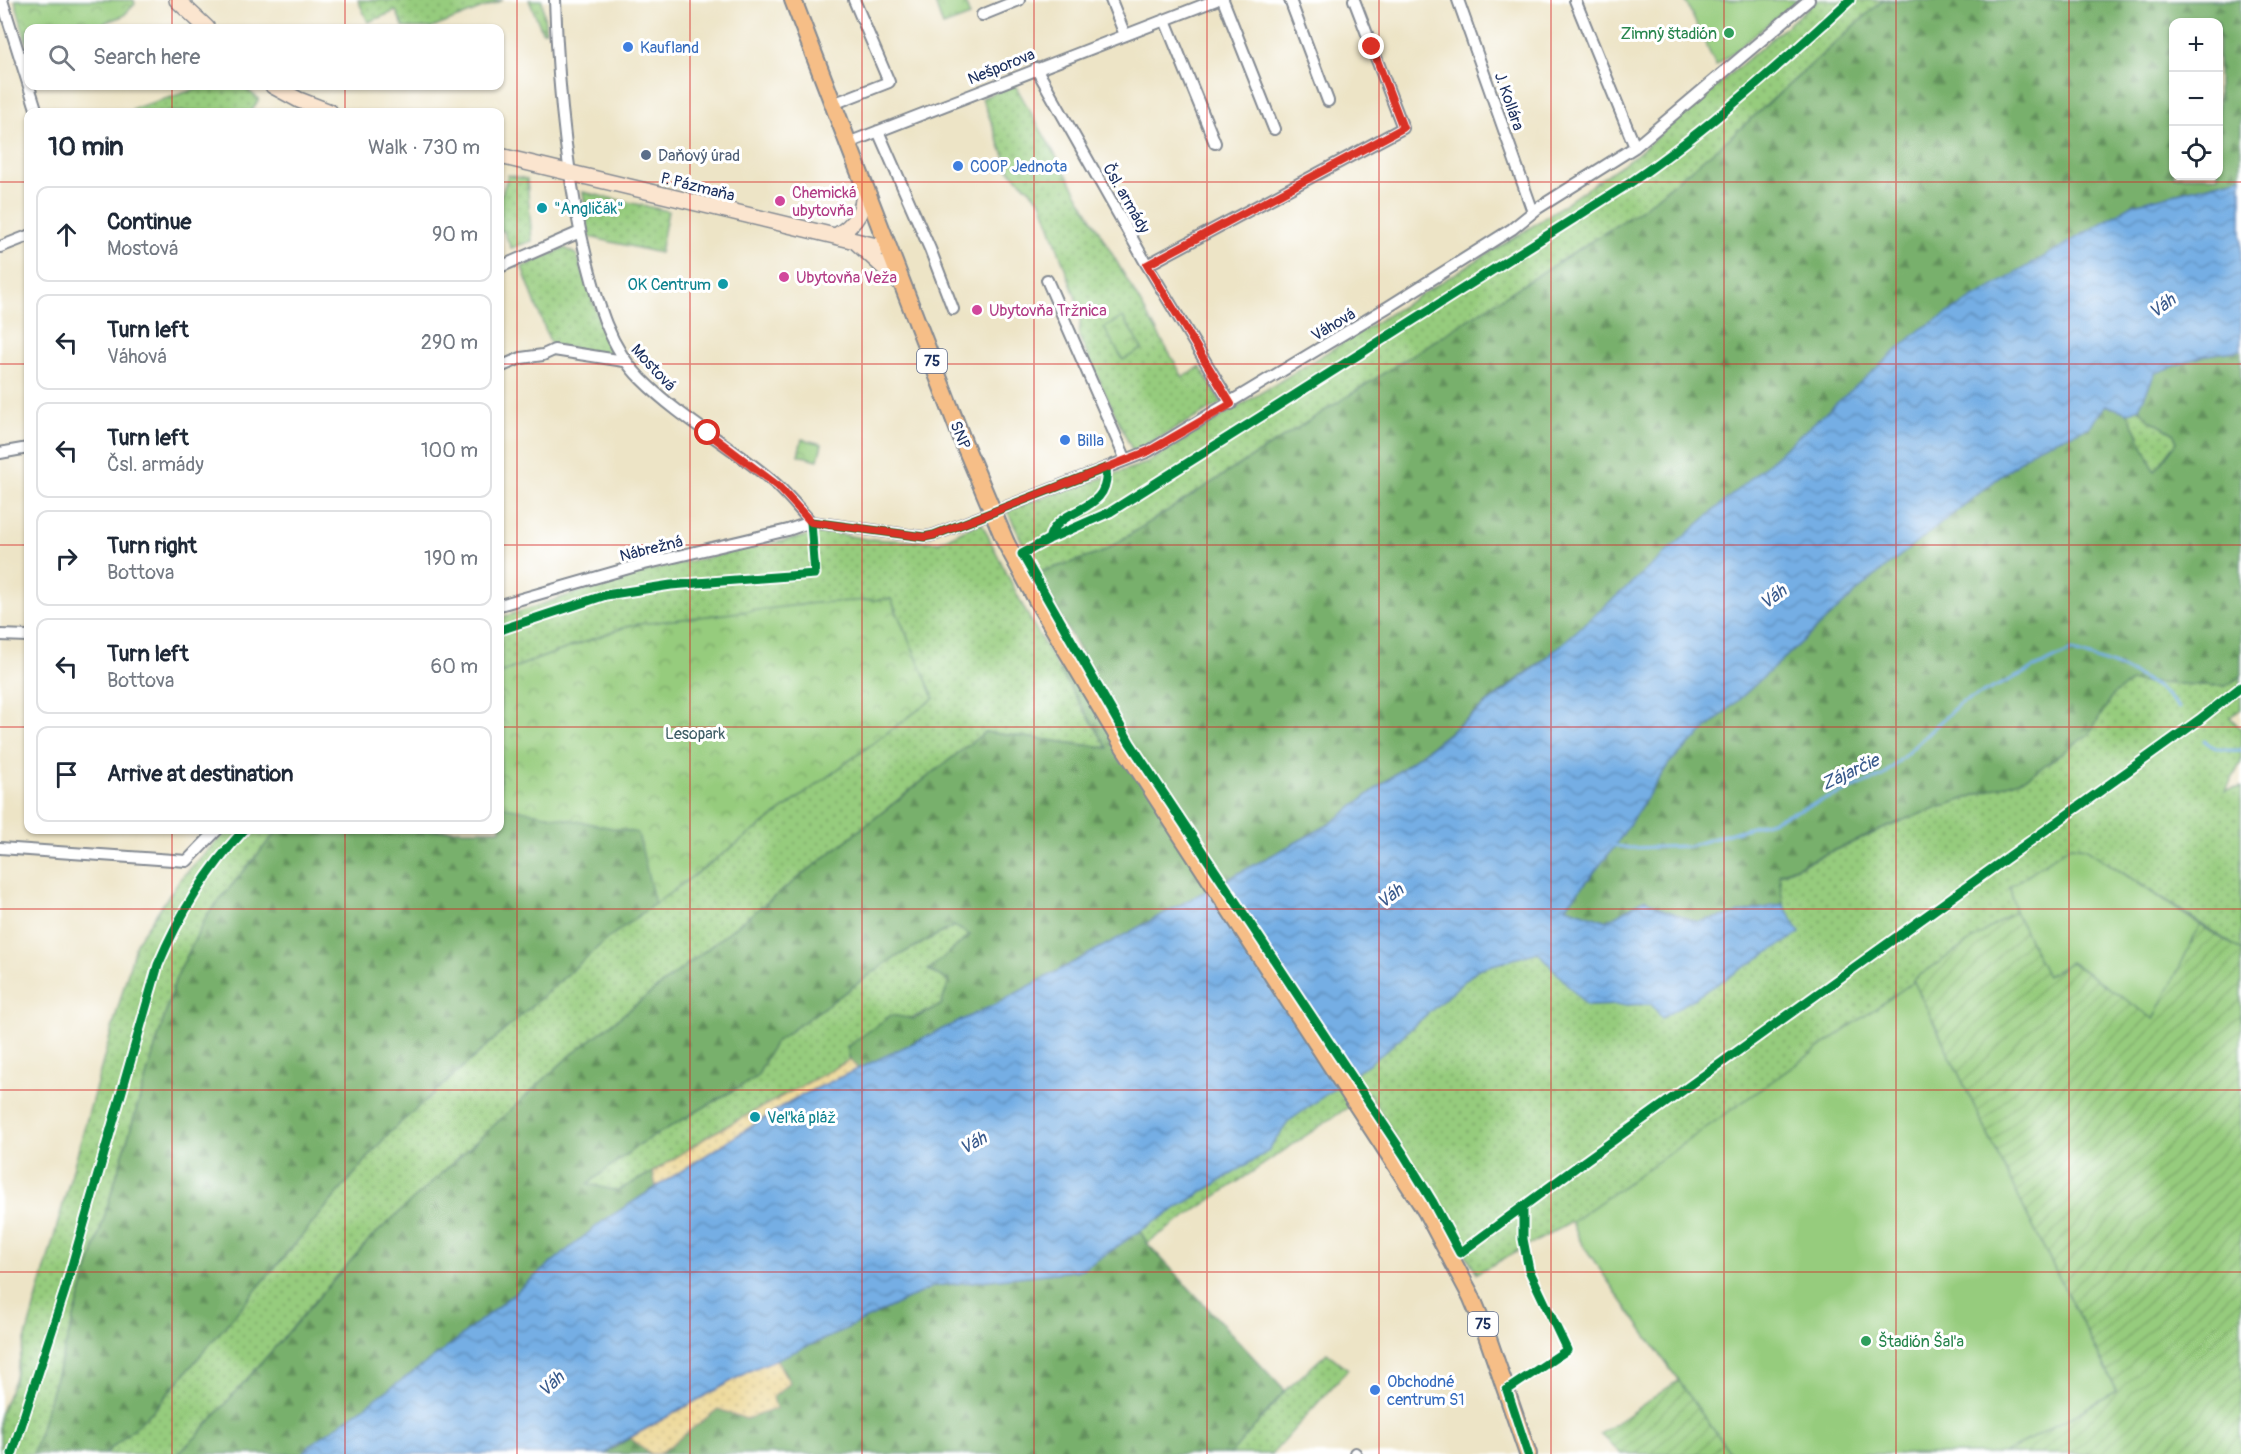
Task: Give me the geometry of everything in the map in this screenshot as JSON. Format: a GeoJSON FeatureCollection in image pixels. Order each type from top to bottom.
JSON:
{"type":"FeatureCollection","features":[{"type":"Feature","properties":{"kind":"main road"},"geometry":{"type":"LineString","coordinates":[[177,0],[203,24]]}},
{"type":"Feature","properties":{"kind":"main road","name":"SNP"},"geometry":{"type":"LineString","coordinates":[[793,0],[962,439],[1006,543],[1038,602],[1124,747],[1426,1211],[1467,1287],[1484,1327],[1528,1454]]}},
{"type":"Feature","properties":{"kind":"main road"},"geometry":{"type":"LineString","coordinates":[[280,90],[319,108]]}},
{"type":"Feature","properties":{"kind":"main road","name":"P. Pázmaňa"},"geometry":{"type":"LineString","coordinates":[[504,157],[889,249]]}},
{"type":"Feature","properties":{"kind":"main road"},"geometry":{"type":"LineString","coordinates":[[836,236],[856,221],[864,196],[862,177]]}},
{"type":"Feature","properties":{"kind":"main road"},"geometry":{"type":"LineString","coordinates":[[853,240],[901,283]]}},
{"type":"Feature","properties":{"kind":"street"},"geometry":{"type":"LineString","coordinates":[[2,0],[24,70]]}},
{"type":"Feature","properties":{"kind":"street","name":"Mostová"},"geometry":{"type":"LineString","coordinates":[[555,0],[569,172],[580,232],[600,312],[624,361],[663,400],[778,486],[811,522]]}},
{"type":"Feature","properties":{"kind":"street"},"geometry":{"type":"LineString","coordinates":[[833,104],[889,82],[854,0]]}},
{"type":"Feature","properties":{"kind":"street"},"geometry":{"type":"LineString","coordinates":[[982,15],[1019,0]]}},
{"type":"Feature","properties":{"kind":"street"},"geometry":{"type":"LineString","coordinates":[[1111,0],[1125,34]]}},
{"type":"Feature","properties":{"kind":"street","name":"Nešporova"},"geometry":{"type":"LineString","coordinates":[[848,143],[1036,68],[1216,0]]}},
{"type":"Feature","properties":{"kind":"street"},"geometry":{"type":"LineString","coordinates":[[1223,0],[1274,129]]}},
{"type":"Feature","properties":{"kind":"street"},"geometry":{"type":"LineString","coordinates":[[1290,0],[1328,101]]}},
{"type":"Feature","properties":{"kind":"street"},"geometry":{"type":"LineString","coordinates":[[1147,265],[1403,128],[1354,0]]}},
{"type":"Feature","properties":{"kind":"street","name":"J. Kollára"},"geometry":{"type":"LineString","coordinates":[[1458,0],[1533,212]]}},
{"type":"Feature","properties":{"kind":"street"},"geometry":{"type":"LineString","coordinates":[[1575,0],[1635,147]]}},
{"type":"Feature","properties":{"kind":"street","name":"Váhová"},"geometry":{"type":"LineString","coordinates":[[811,522],[924,537],[934,535],[1159,446],[1398,301],[1635,147],[1809,0]]}},
{"type":"Feature","properties":{"kind":"street"},"geometry":{"type":"LineString","coordinates":[[1166,20],[1215,142]]}},
{"type":"Feature","properties":{"kind":"street","name":"Čsl. armády"},"geometry":{"type":"LineString","coordinates":[[1036,68],[1147,265],[1231,404]]}},
{"type":"Feature","properties":{"kind":"street"},"geometry":{"type":"LineString","coordinates":[[30,90],[36,108]]}},
{"type":"Feature","properties":{"kind":"street"},"geometry":{"type":"LineString","coordinates":[[878,131],[930,249],[953,309]]}},
{"type":"Feature","properties":{"kind":"street"},"geometry":{"type":"LineString","coordinates":[[504,265],[580,232]]}},
{"type":"Feature","properties":{"kind":"street"},"geometry":{"type":"LineString","coordinates":[[0,247],[24,238]]}},
{"type":"Feature","properties":{"kind":"street"},"geometry":{"type":"LineString","coordinates":[[1047,280],[1126,460]]}},
{"type":"Feature","properties":{"kind":"street"},"geometry":{"type":"LineString","coordinates":[[504,365],[521,358],[543,356],[554,350],[624,361]]}},
{"type":"Feature","properties":{"kind":"street"},"geometry":{"type":"LineString","coordinates":[[0,453],[24,449]]}},
{"type":"Feature","properties":{"kind":"street","name":"Nábrežná"},"geometry":{"type":"LineString","coordinates":[[504,604],[636,566],[788,530],[811,522]]}},
{"type":"Feature","properties":{"kind":"street"},"geometry":{"type":"LineString","coordinates":[[0,634],[24,636]]}},
{"type":"Feature","properties":{"kind":"street"},"geometry":{"type":"LineString","coordinates":[[0,848],[187,861],[213,834]]}},
{"type":"Feature","properties":{"kind":"green space"},"geometry":{"type":"Polygon","coordinates":[[[15,0],[134,0],[135,4],[123,16],[104,24],[24,24],[24,34],[15,0]]]}},
{"type":"Feature","properties":{"kind":"green space"},"geometry":{"type":"Polygon","coordinates":[[[358,0],[503,0],[442,24],[402,24],[396,11],[368,22],[358,0]]]}},
{"type":"Feature","properties":{"kind":"green space"},"geometry":{"type":"Polygon","coordinates":[[[529,0],[542,0],[546,31],[542,31],[529,0]]]}},
{"type":"Feature","properties":{"kind":"green space"},"geometry":{"type":"Polygon","coordinates":[[[934,0],[964,0],[970,16],[943,26],[934,0]]]}},
{"type":"Feature","properties":{"kind":"green space","name":"Zimný štadión"},"geometry":{"type":"Polygon","coordinates":[[[1685,0],[1798,0],[1716,66],[1685,0]]]}},
{"type":"Feature","properties":{"kind":"green space"},"geometry":{"type":"Polygon","coordinates":[[[1817,0],[1883,0],[1732,136],[1642,209],[1101,553],[1037,573],[1007,510],[1147,463],[1531,227],[1637,154],[1817,0]]]}},
{"type":"Feature","properties":{"kind":"green space"},"geometry":{"type":"Polygon","coordinates":[[[1883,0],[2241,0],[2241,177],[2134,204],[1330,824],[1000,1002],[858,1069],[850,1060],[847,1047],[891,1015],[914,1019],[941,1005],[949,981],[928,970],[970,935],[954,926],[892,959],[774,1043],[757,1077],[640,1144],[588,1184],[617,1191],[653,1172],[656,1187],[603,1221],[443,1351],[313,1443],[302,1454],[177,1454],[197,1436],[369,1240],[565,1060],[985,732],[1108,748],[1059,670],[1082,656],[1037,573],[1101,553],[1642,209],[1732,136],[1883,0]]]}},
{"type":"Feature","properties":{"kind":"green space"},"geometry":{"type":"Polygon","coordinates":[[[1015,85],[1183,377],[1200,367],[1222,403],[1133,452],[1079,337],[1081,313],[1041,201],[1010,171],[982,98],[1015,85]]]}},
{"type":"Feature","properties":{"kind":"green space"},"geometry":{"type":"Polygon","coordinates":[[[193,90],[247,90],[259,99],[253,108],[135,108],[193,90]]]}},
{"type":"Feature","properties":{"kind":"green space"},"geometry":{"type":"Polygon","coordinates":[[[508,175],[527,179],[532,241],[511,248],[504,232],[504,188],[508,175]]]}},
{"type":"Feature","properties":{"kind":"green space"},"geometry":{"type":"Polygon","coordinates":[[[583,192],[668,211],[660,253],[589,237],[583,192]]]}},
{"type":"Feature","properties":{"kind":"green space"},"geometry":{"type":"Polygon","coordinates":[[[565,248],[577,255],[611,355],[551,345],[522,267],[565,248]]]}},
{"type":"Feature","properties":{"kind":"green space"},"geometry":{"type":"Polygon","coordinates":[[[1123,317],[1142,349],[1123,360],[1104,328],[1123,317]]]}},
{"type":"Feature","properties":{"kind":"green space"},"geometry":{"type":"Polygon","coordinates":[[[2241,350],[2241,676],[2226,686],[2131,682],[2114,694],[2089,734],[2028,777],[1906,819],[1779,874],[1783,904],[1697,922],[1662,909],[1645,899],[1607,921],[1566,907],[1615,846],[1669,763],[1872,578],[2036,448],[2089,427],[2106,405],[2128,413],[2155,471],[2177,442],[2173,433],[2150,420],[2139,408],[2155,373],[2206,355],[2241,350]]]}},
{"type":"Feature","properties":{"kind":"green space"},"geometry":{"type":"Polygon","coordinates":[[[2139,408],[2150,420],[2173,433],[2177,442],[2155,471],[2128,413],[2139,408]]]}},
{"type":"Feature","properties":{"kind":"green space"},"geometry":{"type":"Polygon","coordinates":[[[802,439],[822,444],[818,460],[798,455],[802,439]]]}},
{"type":"Feature","properties":{"kind":"green space"},"geometry":{"type":"Polygon","coordinates":[[[981,522],[1026,612],[1059,670],[1109,748],[985,732],[565,1060],[369,1240],[197,1436],[177,1454],[105,1454],[155,1409],[389,1133],[607,939],[934,698],[631,625],[504,672],[504,617],[633,574],[829,532],[866,539],[939,542],[981,522]]]}},
{"type":"Feature","properties":{"kind":"green space"},"geometry":{"type":"Polygon","coordinates":[[[891,599],[934,698],[607,939],[389,1133],[155,1409],[105,1454],[33,1454],[176,978],[207,915],[275,834],[504,834],[504,672],[631,625],[779,614],[891,599]]]}},
{"type":"Feature","properties":{"kind":"green space","name":"Lesopark"},"geometry":{"type":"Polygon","coordinates":[[[891,599],[934,698],[655,904],[638,833],[504,807],[504,672],[631,625],[816,603],[891,599]]]}},
{"type":"Feature","properties":{"kind":"green space"},"geometry":{"type":"Polygon","coordinates":[[[2241,676],[2241,709],[2230,717],[2241,729],[2241,762],[2226,791],[2241,787],[2241,950],[2085,848],[2070,846],[2010,887],[2015,911],[1913,980],[1914,982],[1572,1222],[1477,1273],[1369,1093],[1147,1243],[1140,1231],[1267,1152],[1289,1121],[1382,1054],[1478,969],[1538,952],[1587,1006],[1651,1004],[1799,933],[1783,904],[1779,875],[1906,819],[2028,777],[2088,734],[2114,694],[2131,682],[2226,686],[2241,676]]]}},
{"type":"Feature","properties":{"kind":"green space"},"geometry":{"type":"Polygon","coordinates":[[[223,834],[275,834],[207,915],[176,978],[33,1454],[0,1454],[0,1415],[14,1380],[136,943],[181,878],[223,834]]]}},
{"type":"Feature","properties":{"kind":"green space"},"geometry":{"type":"Polygon","coordinates":[[[2070,846],[2085,848],[2200,925],[2154,1019],[2071,962],[2047,976],[2015,911],[2010,887],[2070,846]]]}},
{"type":"Feature","properties":{"kind":"green space"},"geometry":{"type":"Polygon","coordinates":[[[2015,911],[2047,976],[2070,962],[2154,1018],[2200,925],[2241,950],[2241,1454],[2003,1454],[2117,1391],[2031,1223],[1913,980],[2015,911]]]}},
{"type":"Feature","properties":{"kind":"green space"},"geometry":{"type":"Polygon","coordinates":[[[954,926],[970,935],[929,970],[950,981],[941,1005],[847,1046],[850,1060],[710,1135],[653,1172],[617,1191],[587,1184],[640,1144],[757,1077],[774,1043],[892,959],[954,926]]]}},
{"type":"Feature","properties":{"kind":"green space"},"geometry":{"type":"Polygon","coordinates":[[[1913,980],[2031,1223],[2117,1391],[2003,1454],[1731,1454],[1579,1239],[1572,1222],[1913,980]]]}},
{"type":"Feature","properties":{"kind":"green space"},"geometry":{"type":"Polygon","coordinates":[[[1140,1231],[1147,1243],[1285,1391],[1231,1454],[659,1454],[718,1409],[746,1419],[790,1383],[776,1359],[829,1337],[934,1286],[1082,1270],[1140,1231]]]}},
{"type":"Feature","properties":{"kind":"green space"},"geometry":{"type":"Polygon","coordinates":[[[1327,1353],[1348,1369],[1272,1454],[1230,1454],[1285,1391],[1327,1353]]]}},
{"type":"Feature","properties":{"kind":"green space"},"geometry":{"type":"Polygon","coordinates":[[[1679,1380],[1731,1454],[1621,1454],[1600,1434],[1679,1380]]]}},
{"type":"Feature","properties":{"kind":"green space"},"geometry":{"type":"Polygon","coordinates":[[[630,1438],[651,1454],[605,1454],[630,1438]]]}},
{"type":"Feature","properties":{"kind":"sand","name":"Veľká pláž"},"geometry":{"type":"Polygon","coordinates":[[[850,1060],[858,1069],[794,1099],[656,1187],[653,1172],[710,1135],[850,1060]]]}},
{"type":"Feature","properties":{"kind":"sand"},"geometry":{"type":"Polygon","coordinates":[[[776,1359],[790,1383],[773,1397],[776,1409],[746,1419],[718,1409],[659,1454],[651,1454],[630,1438],[753,1369],[776,1359]]]}},
{"type":"Feature","properties":{"kind":"water","name":"Váh"},"geometry":{"type":"Polygon","coordinates":[[[2241,177],[2241,350],[2206,355],[2155,373],[2139,408],[2128,413],[2106,405],[2089,427],[2036,448],[1872,578],[1669,763],[1615,846],[1566,907],[1607,921],[1645,899],[1662,909],[1697,922],[1783,904],[1800,933],[1662,1018],[1651,1004],[1587,1006],[1538,952],[1478,969],[1382,1054],[1289,1121],[1267,1152],[1082,1270],[934,1286],[829,1337],[753,1369],[614,1446],[605,1454],[302,1454],[313,1443],[443,1351],[603,1221],[794,1099],[1000,1002],[1330,824],[1538,665],[1921,329],[2134,204],[2241,177]]]}},
{"type":"Feature","properties":{"kind":"waterway","name":"Zájarčie"},"geometry":{"type":"LineString","coordinates":[[1612,845],[1630,848],[1689,846],[1771,821],[1883,776],[1959,704],[2071,651],[2116,666],[2144,679],[2179,708]]}},
{"type":"Feature","properties":{"kind":"waterway","name":"Zájarčie"},"geometry":{"type":"LineString","coordinates":[[2205,741],[2222,750],[2241,750]]}},
{"type":"Feature","properties":{"kind":"cycle path"},"geometry":{"type":"LineString","coordinates":[[1850,0],[1743,96],[1630,183],[1110,512],[1049,539],[1022,554],[1130,743],[1404,1155],[1460,1253],[2199,720],[2241,687]]}},
{"type":"Feature","properties":{"kind":"cycle path"},"geometry":{"type":"LineString","coordinates":[[504,629],[606,595],[671,585],[815,574],[811,522],[924,537],[1106,468],[1105,483],[1100,494],[1093,502],[1062,520],[1054,528],[1049,539]]}},
{"type":"Feature","properties":{"kind":"cycle path"},"geometry":{"type":"LineString","coordinates":[[12,1454],[65,1290],[158,965],[195,893],[241,834]]}},
{"type":"Feature","properties":{"kind":"cycle path"},"geometry":{"type":"LineString","coordinates":[[1523,1207],[1523,1239],[1529,1270],[1567,1350],[1507,1390],[1528,1454]]}},
{"type":"Feature","properties":{"kind":"place","name":"Zimný štadión"},"geometry":{"type":"Point","coordinates":[1729,33]}},
{"type":"Feature","properties":{"kind":"place","name":"Kaufland"},"geometry":{"type":"Point","coordinates":[628,47]}},
{"type":"Feature","properties":{"kind":"place","name":"Daňový úrad"},"geometry":{"type":"Point","coordinates":[646,155]}},
{"type":"Feature","properties":{"kind":"place","name":"COOP Jednota"},"geometry":{"type":"Point","coordinates":[958,166]}},
{"type":"Feature","properties":{"kind":"place","name":"Chemická ubytovňa"},"geometry":{"type":"Point","coordinates":[780,201]}},
{"type":"Feature","properties":{"kind":"place","name":"\"Angličák\""},"geometry":{"type":"Point","coordinates":[542,208]}},
{"type":"Feature","properties":{"kind":"place","name":"Ubytovňa Veža"},"geometry":{"type":"Point","coordinates":[784,277]}},
{"type":"Feature","properties":{"kind":"place","name":"OK Centrum"},"geometry":{"type":"Point","coordinates":[723,284]}},
{"type":"Feature","properties":{"kind":"place","name":"Ubytovňa Tržnica"},"geometry":{"type":"Point","coordinates":[977,310]}},
{"type":"Feature","properties":{"kind":"place","name":"Billa"},"geometry":{"type":"Point","coordinates":[1065,440]}},
{"type":"Feature","properties":{"kind":"place","name":"Veľká pláž"},"geometry":{"type":"Point","coordinates":[755,1117]}},
{"type":"Feature","properties":{"kind":"place","name":"Štadión Šaľa"},"geometry":{"type":"Point","coordinates":[1866,1341]}},
{"type":"Feature","properties":{"kind":"place","name":"Obchodné centrum S1"},"geometry":{"type":"Point","coordinates":[1375,1390]}},
{"type":"Feature","properties":{"kind":"route"},"geometry":{"type":"LineString","coordinates":[[708,433],[778,486],[811,522],[924,537],[1159,446],[1231,404],[1147,265],[1403,128],[1372,47]]}}]}
